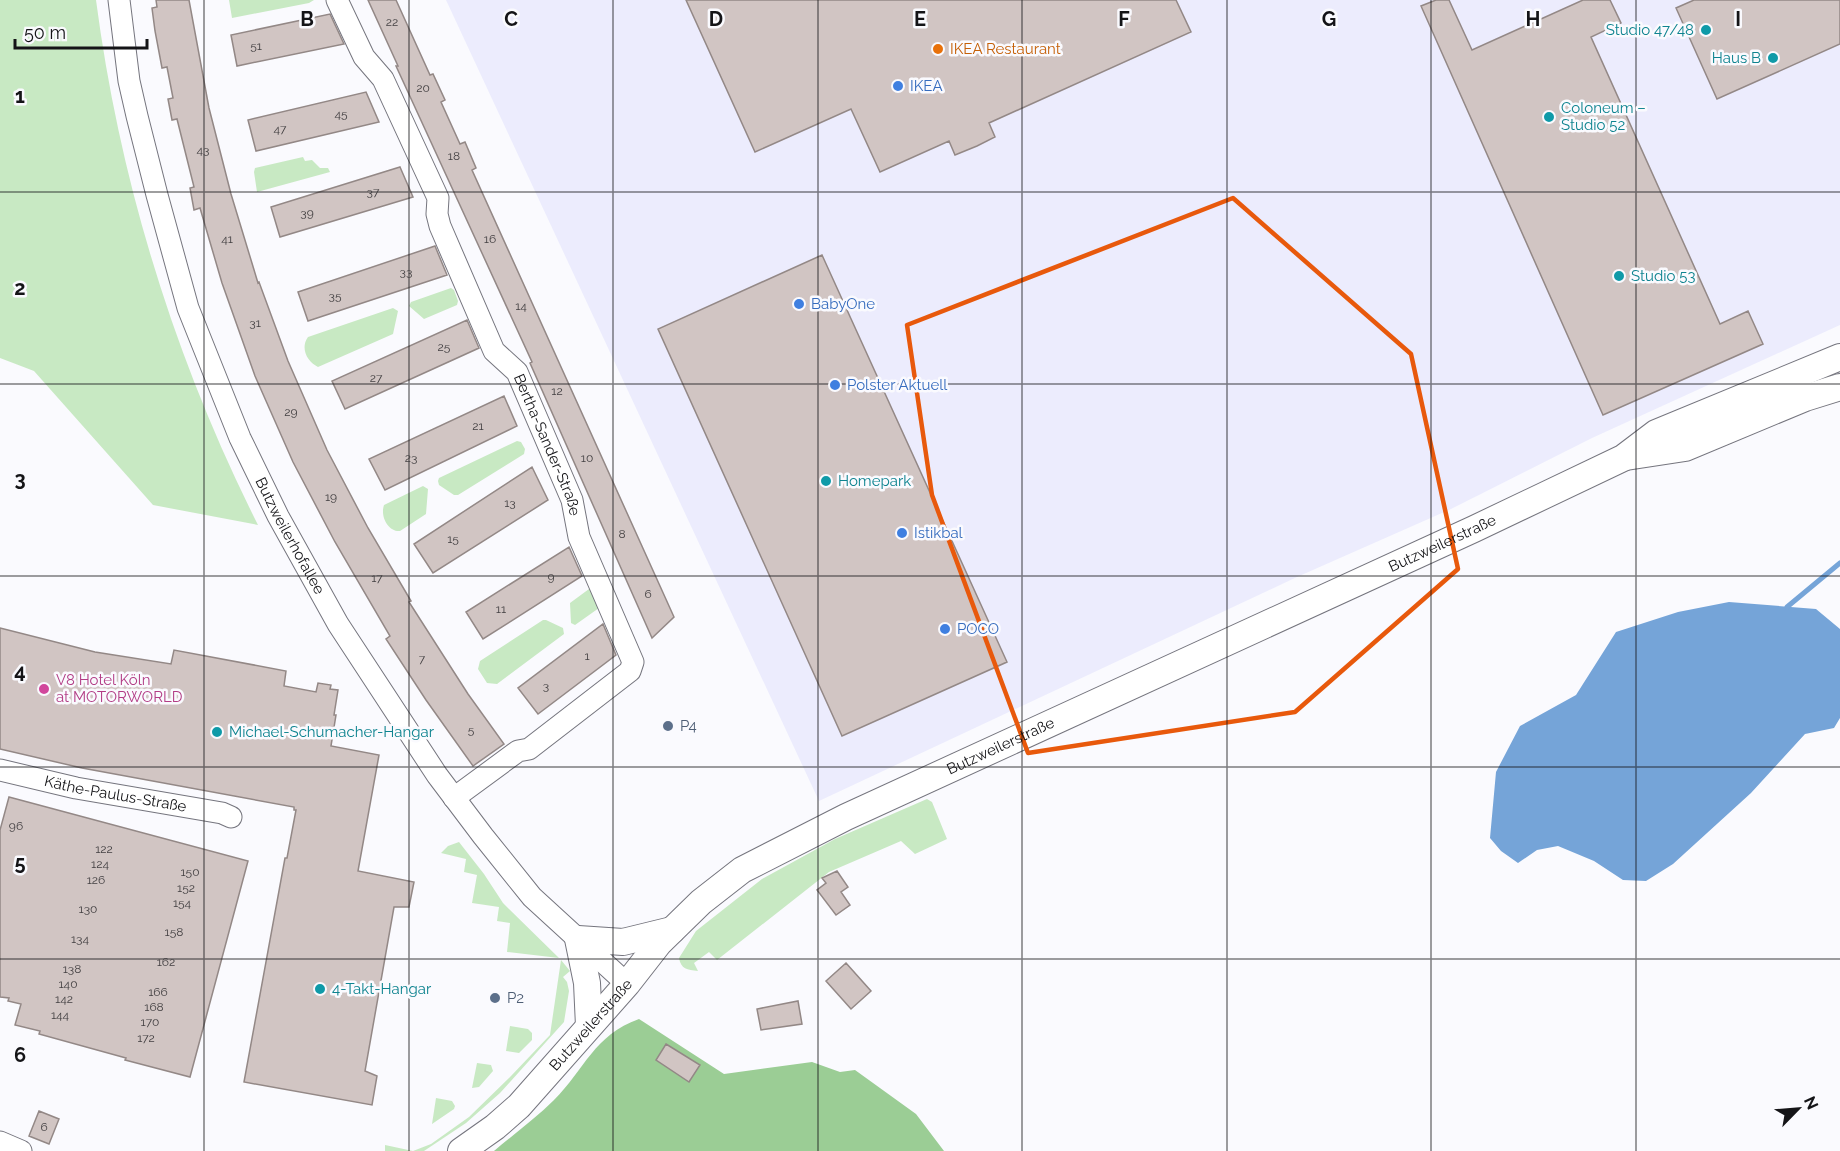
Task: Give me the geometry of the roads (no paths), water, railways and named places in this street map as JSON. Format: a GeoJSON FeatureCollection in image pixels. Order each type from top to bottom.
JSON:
{"type":"FeatureCollection","features":[{"type":"Feature","properties":{"kind":"street","name":"Butzweilerhofallee"},"geometry":{"type":"LineString","coordinates":[[118,0],[129,81],[156,195],[188,308],[240,438],[278,516],[338,624],[454,798],[532,897],[627,984]]}},
{"type":"Feature","properties":{"kind":"street","name":"Bertha-Sander-Straße"},"geometry":{"type":"LineString","coordinates":[[337,0],[364,57],[383,79],[438,198],[437,214],[440,226],[494,351],[517,372],[572,500],[579,537],[633,662],[630,671],[529,749],[518,751],[454,798]]}},
{"type":"Feature","properties":{"kind":"street","name":"Butzweilerstraße"},"geometry":{"type":"LineString","coordinates":[[461,1151],[495,1127],[519,1106],[672,930],[701,902],[742,870],[788,845],[1464,534],[1623,458],[1656,433],[1840,357]]}},
{"type":"Feature","properties":{"kind":"street","name":"Butzweilerstraße"},"geometry":{"type":"LineString","coordinates":[[1623,458],[1686,448],[1805,398],[1840,387]]}},
{"type":"Feature","properties":{"kind":"street","name":"Käthe-Paulus-Straße"},"geometry":{"type":"LineString","coordinates":[[0,770],[67,786],[222,813],[231,817]]}},
{"type":"Feature","properties":{"kind":"street"},"geometry":{"type":"LineString","coordinates":[[589,1026],[587,983],[578,939],[623,942],[672,930]]}},
{"type":"Feature","properties":{"kind":"street"},"geometry":{"type":"LineString","coordinates":[[0,1142],[21,1151]]}},
{"type":"Feature","properties":{"kind":"water"},"geometry":{"type":"Polygon","coordinates":[[[1729,602],[1816,609],[1840,629],[1840,718],[1834,728],[1805,734],[1751,793],[1673,864],[1646,881],[1623,880],[1594,861],[1558,846],[1537,850],[1518,863],[1501,851],[1490,838],[1496,772],[1520,726],[1576,695],[1616,632],[1678,612],[1729,602]]]}},
{"type":"Feature","properties":{"kind":"waterway"},"geometry":{"type":"LineString","coordinates":[[1787,607],[1840,563]]}},
{"type":"Feature","properties":{"kind":"place","name":"Studio 47/48"},"geometry":{"type":"Point","coordinates":[1706,30]}},
{"type":"Feature","properties":{"kind":"place","name":"IKEA Restaurant"},"geometry":{"type":"Point","coordinates":[938,49]}},
{"type":"Feature","properties":{"kind":"place","name":"Haus B"},"geometry":{"type":"Point","coordinates":[1773,58]}},
{"type":"Feature","properties":{"kind":"place","name":"IKEA"},"geometry":{"type":"Point","coordinates":[898,86]}},
{"type":"Feature","properties":{"kind":"place","name":"Coloneum – Studio 52"},"geometry":{"type":"Point","coordinates":[1549,117]}},
{"type":"Feature","properties":{"kind":"place","name":"Studio 53"},"geometry":{"type":"Point","coordinates":[1619,276]}},
{"type":"Feature","properties":{"kind":"place","name":"BabyOne"},"geometry":{"type":"Point","coordinates":[799,304]}},
{"type":"Feature","properties":{"kind":"place","name":"Polster Aktuell"},"geometry":{"type":"Point","coordinates":[835,385]}},
{"type":"Feature","properties":{"kind":"place","name":"Homepark"},"geometry":{"type":"Point","coordinates":[826,481]}},
{"type":"Feature","properties":{"kind":"place","name":"Istikbal"},"geometry":{"type":"Point","coordinates":[902,533]}},
{"type":"Feature","properties":{"kind":"place","name":"POCO"},"geometry":{"type":"Point","coordinates":[945,629]}},
{"type":"Feature","properties":{"kind":"place","name":"V8 Hotel Köln at MOTORWORLD"},"geometry":{"type":"Point","coordinates":[44,689]}},
{"type":"Feature","properties":{"kind":"place","name":"P4"},"geometry":{"type":"Point","coordinates":[668,726]}},
{"type":"Feature","properties":{"kind":"place","name":"Michael-Schumacher-Hangar"},"geometry":{"type":"Point","coordinates":[217,732]}},
{"type":"Feature","properties":{"kind":"place","name":"4-Takt-Hangar"},"geometry":{"type":"Point","coordinates":[320,989]}},
{"type":"Feature","properties":{"kind":"place","name":"P2"},"geometry":{"type":"Point","coordinates":[495,998]}}]}
